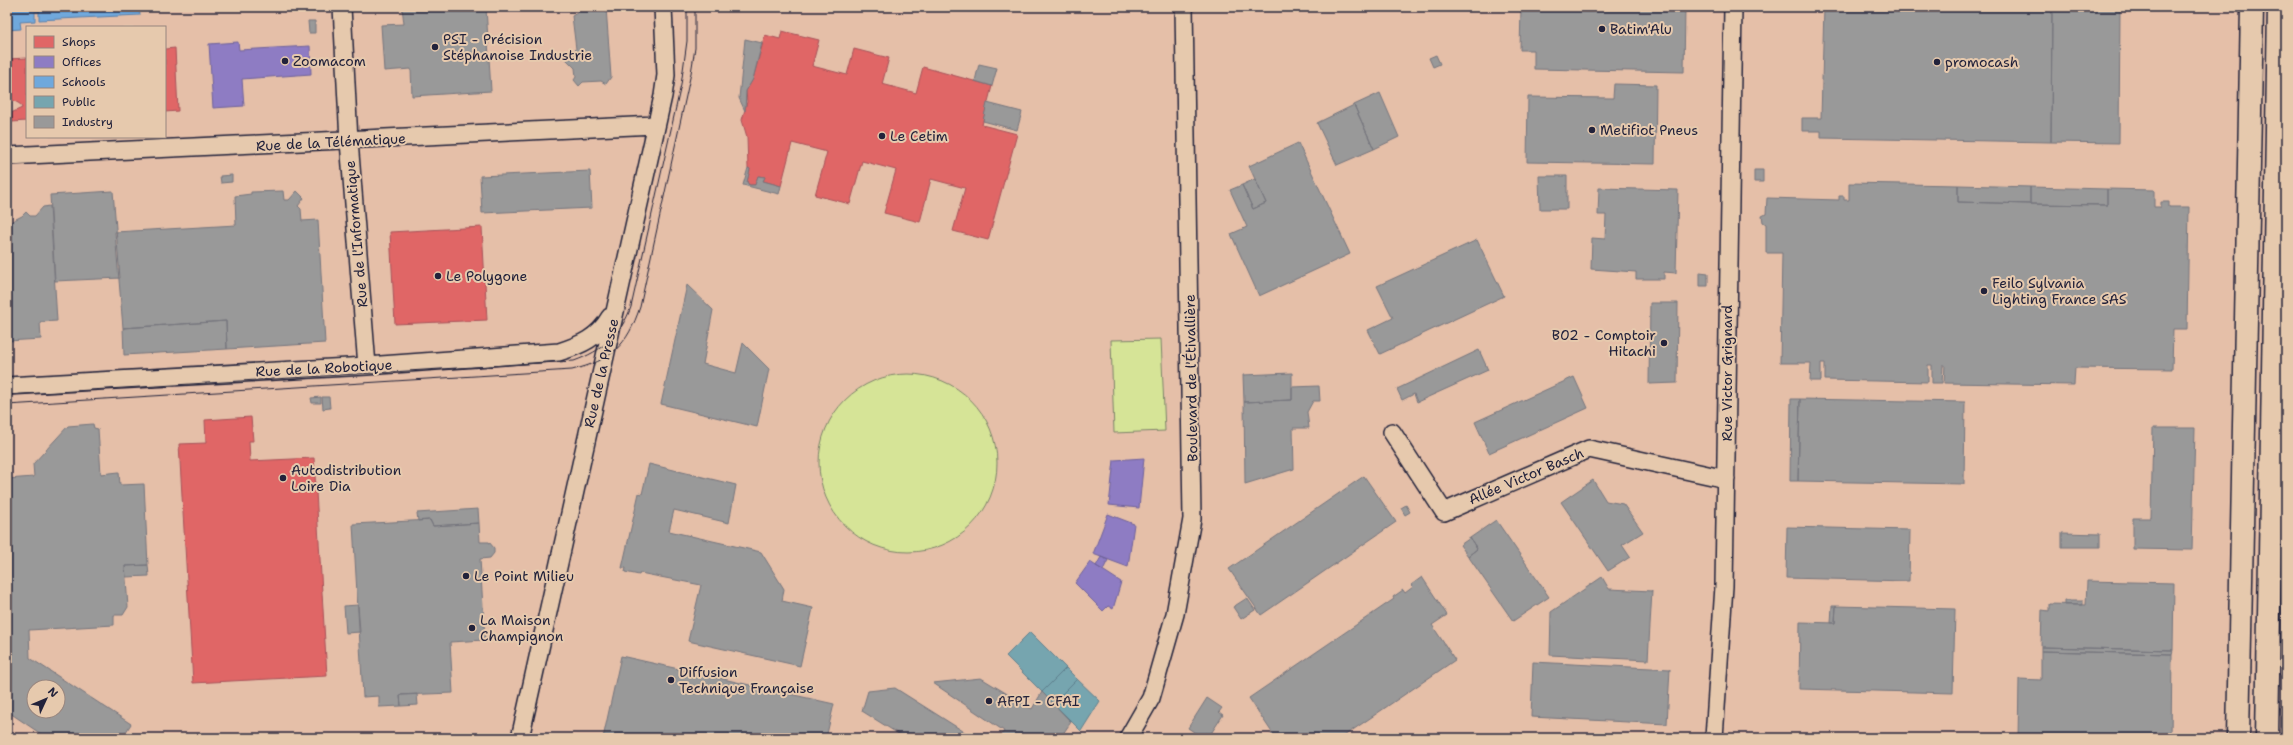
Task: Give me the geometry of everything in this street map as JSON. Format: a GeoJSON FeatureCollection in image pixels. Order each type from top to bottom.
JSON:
{"type":"FeatureCollection","features":[{"type":"Feature","properties":{"kind":"highway"},"geometry":{"type":"LineString","coordinates":[[2238,738],[2252,7]]}},
{"type":"Feature","properties":{"kind":"highway"},"geometry":{"type":"LineString","coordinates":[[2266,738],[2279,7]]}},
{"type":"Feature","properties":{"kind":"street","name":"Rue de l'Informatique"},"geometry":{"type":"LineString","coordinates":[[342,7],[348,141],[367,366]]}},
{"type":"Feature","properties":{"kind":"street","name":"Rue de la Presse"},"geometry":{"type":"LineString","coordinates":[[520,738],[597,394],[606,344],[619,301],[655,125],[663,96],[666,75],[663,7]]}},
{"type":"Feature","properties":{"kind":"street","name":"Boulevard de l'Étivallière"},"geometry":{"type":"LineString","coordinates":[[1128,738],[1151,698],[1174,614],[1192,519],[1184,7]]}},
{"type":"Feature","properties":{"kind":"street","name":"Rue Victor Grignard"},"geometry":{"type":"LineString","coordinates":[[1714,738],[1724,586],[1728,219],[1733,7]]}},
{"type":"Feature","properties":{"kind":"street","name":"Rue de la Télématique"},"geometry":{"type":"LineString","coordinates":[[7,156],[348,141],[655,125]]}},
{"type":"Feature","properties":{"kind":"street","name":"Rue de la Robotique"},"geometry":{"type":"LineString","coordinates":[[7,386],[367,366],[559,352],[578,346],[596,336],[619,301]]}},
{"type":"Feature","properties":{"kind":"street","name":"Allée Victor Basch"},"geometry":{"type":"LineString","coordinates":[[1392,432],[1444,512],[1589,449],[1726,479]]}},
{"type":"Feature","properties":{"kind":"shaded area"},"geometry":{"type":"Polygon","coordinates":[[[7,7],[2286,7],[2286,738],[7,738],[7,7]]]}},
{"type":"Feature","properties":{"kind":"green space"},"geometry":{"type":"Polygon","coordinates":[[[1161,339],[1165,431],[1114,433],[1111,340],[1161,339]]]}},
{"type":"Feature","properties":{"kind":"green space"},"geometry":{"type":"Polygon","coordinates":[[[908,374],[925,376],[942,381],[957,389],[971,400],[982,414],[990,429],[995,446],[997,463],[995,480],[990,497],[982,512],[971,526],[957,537],[942,545],[925,550],[908,552],[891,550],[874,545],[859,537],[845,526],[834,512],[826,497],[821,480],[819,463],[821,446],[826,429],[834,414],[845,400],[859,389],[874,381],[891,376],[908,374]]]}},
{"type":"Feature","properties":{"kind":"building: Shops","name":"Le Cetim"},"geometry":{"type":"Polygon","coordinates":[[[782,31],[819,40],[812,66],[847,75],[854,49],[889,58],[882,84],[916,93],[923,67],[992,86],[982,125],[1017,134],[988,240],[953,231],[965,188],[931,179],[920,222],[884,213],[896,170],[862,161],[850,204],[815,195],[827,152],[792,143],[781,186],[763,181],[765,177],[758,176],[755,185],[749,185],[747,182],[750,169],[748,168],[747,137],[742,120],[747,102],[746,91],[753,79],[765,35],[780,39],[782,31]]]}},
{"type":"Feature","properties":{"kind":"building: Shops"},"geometry":{"type":"Polygon","coordinates":[[[175,48],[178,111],[166,112],[166,49],[175,48]]]}},
{"type":"Feature","properties":{"kind":"building: Shops"},"geometry":{"type":"Polygon","coordinates":[[[26,58],[26,121],[12,122],[11,113],[22,108],[20,104],[7,97],[7,59],[26,58]]]}},
{"type":"Feature","properties":{"kind":"building: Shops","name":"Le Polygone"},"geometry":{"type":"Polygon","coordinates":[[[482,227],[487,320],[395,324],[390,232],[482,227]]]}},
{"type":"Feature","properties":{"kind":"building: Shops"},"geometry":{"type":"Polygon","coordinates":[[[251,417],[253,441],[249,441],[250,461],[314,458],[327,676],[193,683],[179,444],[206,443],[205,420],[251,417]]]}},
{"type":"Feature","properties":{"kind":"building: Offices"},"geometry":{"type":"Polygon","coordinates":[[[238,42],[239,50],[310,46],[311,74],[242,79],[244,106],[213,108],[209,44],[238,42]]]}},
{"type":"Feature","properties":{"kind":"building: Offices"},"geometry":{"type":"Polygon","coordinates":[[[1144,458],[1139,508],[1109,505],[1114,460],[1144,458]]]}},
{"type":"Feature","properties":{"kind":"building: Offices"},"geometry":{"type":"Polygon","coordinates":[[[1108,514],[1134,524],[1128,567],[1093,554],[1108,514]]]}},
{"type":"Feature","properties":{"kind":"building: Offices"},"geometry":{"type":"Polygon","coordinates":[[[1101,557],[1108,560],[1103,570],[1096,566],[1101,557]]]}},
{"type":"Feature","properties":{"kind":"building: Offices"},"geometry":{"type":"Polygon","coordinates":[[[1090,562],[1121,582],[1113,609],[1108,606],[1103,611],[1075,583],[1090,562]]]}},
{"type":"Feature","properties":{"kind":"building: Schools"},"geometry":{"type":"Polygon","coordinates":[[[7,7],[39,7],[39,12],[35,12],[35,21],[20,22],[21,29],[7,30],[7,7]]]}},
{"type":"Feature","properties":{"kind":"building: Schools"},"geometry":{"type":"Polygon","coordinates":[[[39,7],[139,7],[140,15],[39,20],[39,7]]]}},
{"type":"Feature","properties":{"kind":"building: Public"},"geometry":{"type":"Polygon","coordinates":[[[1030,632],[1066,668],[1042,692],[1006,656],[1030,632]]]}},
{"type":"Feature","properties":{"kind":"building: Public"},"geometry":{"type":"Polygon","coordinates":[[[1066,668],[1077,679],[1053,703],[1042,692],[1066,668]]]}},
{"type":"Feature","properties":{"kind":"building: Public"},"geometry":{"type":"Polygon","coordinates":[[[1077,679],[1100,701],[1081,731],[1053,703],[1077,679]]]}},
{"type":"Feature","properties":{"kind":"building: Industry","name":"PSI - Précision Stéphanoise Industrie"},"geometry":{"type":"Polygon","coordinates":[[[402,7],[486,7],[491,91],[412,96],[411,69],[384,71],[381,25],[404,24],[402,7]]]}},
{"type":"Feature","properties":{"kind":"building: Industry"},"geometry":{"type":"Polygon","coordinates":[[[580,7],[606,7],[611,77],[606,84],[601,81],[583,82],[579,86],[574,80],[576,77],[575,68],[566,59],[576,49],[572,16],[577,13],[580,7]]]}},
{"type":"Feature","properties":{"kind":"building: Industry","name":"Batim'Alu"},"geometry":{"type":"Polygon","coordinates":[[[1562,7],[1685,7],[1684,72],[1534,69],[1534,50],[1520,50],[1521,8],[1562,9],[1562,7]]]}},
{"type":"Feature","properties":{"kind":"building: Industry","name":"promocash"},"geometry":{"type":"Polygon","coordinates":[[[1824,7],[2052,7],[2051,142],[1821,138],[1821,131],[1802,131],[1802,118],[1821,118],[1824,7]]]}},
{"type":"Feature","properties":{"kind":"building: Industry"},"geometry":{"type":"Polygon","coordinates":[[[2052,7],[2120,7],[2119,143],[2051,142],[2052,7]]]}},
{"type":"Feature","properties":{"kind":"building: Industry"},"geometry":{"type":"Polygon","coordinates":[[[308,21],[315,21],[315,33],[309,33],[308,21]]]}},
{"type":"Feature","properties":{"kind":"building: Industry"},"geometry":{"type":"Polygon","coordinates":[[[745,39],[762,43],[753,79],[746,91],[745,111],[739,98],[745,39]]]}},
{"type":"Feature","properties":{"kind":"building: Industry"},"geometry":{"type":"Polygon","coordinates":[[[1436,55],[1440,64],[1433,67],[1429,58],[1436,55]]]}},
{"type":"Feature","properties":{"kind":"building: Industry"},"geometry":{"type":"Polygon","coordinates":[[[979,64],[997,68],[992,86],[975,81],[979,64]]]}},
{"type":"Feature","properties":{"kind":"building: Industry","name":"Metifiot Pneus"},"geometry":{"type":"Polygon","coordinates":[[[1614,84],[1656,85],[1655,164],[1527,162],[1528,97],[1613,98],[1614,84]]]}},
{"type":"Feature","properties":{"kind":"building: Industry"},"geometry":{"type":"Polygon","coordinates":[[[1380,93],[1399,137],[1374,149],[1354,105],[1380,93]]]}},
{"type":"Feature","properties":{"kind":"building: Industry"},"geometry":{"type":"Polygon","coordinates":[[[987,103],[1022,112],[1017,130],[983,121],[987,103]]]}},
{"type":"Feature","properties":{"kind":"building: Industry"},"geometry":{"type":"Polygon","coordinates":[[[1354,105],[1374,149],[1337,165],[1317,123],[1354,105]]]}},
{"type":"Feature","properties":{"kind":"building: Industry"},"geometry":{"type":"Polygon","coordinates":[[[1298,143],[1350,254],[1259,296],[1231,234],[1247,227],[1230,190],[1242,185],[1253,209],[1266,203],[1249,166],[1298,143]]]}},
{"type":"Feature","properties":{"kind":"building: Industry"},"geometry":{"type":"Polygon","coordinates":[[[748,168],[750,169],[747,182],[749,185],[755,185],[758,176],[765,177],[763,181],[781,186],[779,194],[743,185],[748,168]]]}},
{"type":"Feature","properties":{"kind":"building: Industry"},"geometry":{"type":"Polygon","coordinates":[[[1754,170],[1763,170],[1763,182],[1754,182],[1754,170]]]}},
{"type":"Feature","properties":{"kind":"building: Industry"},"geometry":{"type":"Polygon","coordinates":[[[590,171],[592,208],[482,213],[480,176],[590,171]]]}},
{"type":"Feature","properties":{"kind":"building: Industry"},"geometry":{"type":"Polygon","coordinates":[[[232,175],[232,182],[221,183],[220,176],[232,175]]]}},
{"type":"Feature","properties":{"kind":"building: Industry"},"geometry":{"type":"Polygon","coordinates":[[[1539,176],[1567,176],[1567,209],[1540,209],[1539,176]]]}},
{"type":"Feature","properties":{"kind":"building: Industry"},"geometry":{"type":"Polygon","coordinates":[[[1255,179],[1266,203],[1253,209],[1242,185],[1255,179]]]}},
{"type":"Feature","properties":{"kind":"building: Industry","name":"Feilo Sylvania Lighting France SAS"},"geometry":{"type":"Polygon","coordinates":[[[1849,183],[1958,185],[1958,202],[2030,204],[2107,205],[2107,189],[2154,190],[2154,207],[2161,207],[2161,202],[2169,202],[2169,207],[2189,207],[2187,329],[2173,329],[2172,369],[2075,368],[2074,385],[1944,383],[1945,365],[1943,365],[1942,383],[1932,383],[1932,365],[1928,365],[1928,382],[1825,380],[1825,363],[1821,363],[1821,381],[1810,381],[1811,363],[1780,363],[1782,253],[1766,253],[1766,224],[1763,222],[1762,216],[1766,214],[1767,198],[1839,200],[1839,196],[1844,196],[1844,200],[1849,200],[1849,183]]]}},
{"type":"Feature","properties":{"kind":"building: Industry"},"geometry":{"type":"Polygon","coordinates":[[[1958,185],[2030,187],[2030,204],[1958,202],[1958,185]]]}},
{"type":"Feature","properties":{"kind":"building: Industry"},"geometry":{"type":"Polygon","coordinates":[[[2030,187],[2107,189],[2107,205],[2030,204],[2030,187]]]}},
{"type":"Feature","properties":{"kind":"building: Industry"},"geometry":{"type":"Polygon","coordinates":[[[1599,188],[1678,190],[1676,273],[1664,272],[1664,279],[1636,279],[1636,272],[1591,269],[1592,238],[1605,239],[1606,215],[1598,215],[1599,188]]]}},
{"type":"Feature","properties":{"kind":"building: Industry"},"geometry":{"type":"Polygon","coordinates":[[[113,191],[120,278],[55,281],[50,195],[113,191]]]}},
{"type":"Feature","properties":{"kind":"building: Industry"},"geometry":{"type":"Polygon","coordinates":[[[283,191],[284,200],[289,200],[297,191],[304,198],[298,206],[301,209],[302,221],[318,220],[325,343],[227,349],[226,321],[123,328],[115,232],[236,225],[235,196],[251,194],[251,192],[283,191]]]}},
{"type":"Feature","properties":{"kind":"building: Industry"},"geometry":{"type":"Polygon","coordinates":[[[50,206],[57,321],[40,322],[41,339],[7,341],[7,227],[12,221],[22,216],[26,212],[30,216],[35,216],[43,207],[50,206]]]}},
{"type":"Feature","properties":{"kind":"building: Industry"},"geometry":{"type":"Polygon","coordinates":[[[1477,240],[1504,296],[1380,354],[1368,330],[1393,318],[1377,286],[1477,240]]]}},
{"type":"Feature","properties":{"kind":"building: Industry"},"geometry":{"type":"Polygon","coordinates":[[[1700,272],[1708,273],[1708,286],[1700,286],[1700,272]]]}},
{"type":"Feature","properties":{"kind":"building: Industry"},"geometry":{"type":"Polygon","coordinates":[[[687,285],[713,310],[703,364],[736,373],[743,343],[769,369],[757,427],[661,404],[687,285]]]}},
{"type":"Feature","properties":{"kind":"building: Industry","name":"B02 - Comptoir Hitachi"},"geometry":{"type":"Polygon","coordinates":[[[1650,303],[1678,303],[1677,383],[1649,384],[1650,303]]]}},
{"type":"Feature","properties":{"kind":"building: Industry"},"geometry":{"type":"Polygon","coordinates":[[[226,321],[227,349],[124,355],[123,328],[226,321]]]}},
{"type":"Feature","properties":{"kind":"building: Industry"},"geometry":{"type":"Polygon","coordinates":[[[1479,350],[1488,370],[1417,402],[1414,394],[1402,400],[1397,389],[1479,350]]]}},
{"type":"Feature","properties":{"kind":"building: Industry"},"geometry":{"type":"Polygon","coordinates":[[[1292,373],[1292,400],[1244,402],[1243,375],[1292,373]]]}},
{"type":"Feature","properties":{"kind":"building: Industry"},"geometry":{"type":"Polygon","coordinates":[[[1574,377],[1588,408],[1489,453],[1475,422],[1574,377]]]}},
{"type":"Feature","properties":{"kind":"building: Industry"},"geometry":{"type":"Polygon","coordinates":[[[1319,386],[1320,401],[1313,401],[1307,412],[1309,428],[1293,428],[1294,469],[1245,484],[1244,402],[1292,400],[1292,387],[1319,386]]]}},
{"type":"Feature","properties":{"kind":"building: Industry"},"geometry":{"type":"Polygon","coordinates":[[[321,397],[321,403],[312,403],[311,398],[321,397]]]}},
{"type":"Feature","properties":{"kind":"building: Industry"},"geometry":{"type":"Polygon","coordinates":[[[322,397],[329,397],[330,408],[323,409],[322,397]]]}},
{"type":"Feature","properties":{"kind":"building: Industry"},"geometry":{"type":"Polygon","coordinates":[[[1791,399],[1800,399],[1798,481],[1790,481],[1791,399]]]}},
{"type":"Feature","properties":{"kind":"building: Industry"},"geometry":{"type":"Polygon","coordinates":[[[1800,399],[1965,402],[1964,484],[1798,481],[1800,399]]]}},
{"type":"Feature","properties":{"kind":"building: Industry"},"geometry":{"type":"Polygon","coordinates":[[[93,424],[94,428],[98,429],[101,474],[119,472],[120,485],[144,484],[148,565],[125,566],[128,607],[123,615],[114,615],[114,625],[29,630],[30,658],[62,679],[26,679],[26,719],[66,719],[66,682],[131,724],[122,738],[47,738],[7,711],[7,479],[34,477],[33,464],[68,426],[93,424]]]}},
{"type":"Feature","properties":{"kind":"building: Industry"},"geometry":{"type":"Polygon","coordinates":[[[2153,428],[2195,428],[2192,550],[2133,549],[2133,518],[2151,518],[2153,428]]]}},
{"type":"Feature","properties":{"kind":"building: Industry"},"geometry":{"type":"Polygon","coordinates":[[[649,464],[736,485],[729,523],[674,510],[669,531],[761,552],[784,589],[782,601],[813,608],[800,666],[688,641],[701,585],[640,573],[639,575],[625,572],[626,568],[622,568],[639,493],[642,494],[649,464]]]}},
{"type":"Feature","properties":{"kind":"building: Industry"},"geometry":{"type":"Polygon","coordinates":[[[1364,476],[1396,522],[1261,615],[1229,569],[1364,476]]]}},
{"type":"Feature","properties":{"kind":"building: Industry"},"geometry":{"type":"Polygon","coordinates":[[[1593,480],[1606,501],[1623,504],[1643,532],[1622,545],[1630,557],[1608,571],[1561,502],[1593,480]]]}},
{"type":"Feature","properties":{"kind":"building: Industry"},"geometry":{"type":"Polygon","coordinates":[[[1406,505],[1410,512],[1405,515],[1401,508],[1406,505]]]}},
{"type":"Feature","properties":{"kind":"building: Industry"},"geometry":{"type":"Polygon","coordinates":[[[478,509],[479,523],[433,526],[430,520],[418,521],[417,513],[478,509]]]}},
{"type":"Feature","properties":{"kind":"building: Industry"},"geometry":{"type":"Polygon","coordinates":[[[430,520],[433,526],[479,523],[480,542],[489,542],[494,548],[494,553],[490,558],[480,559],[485,640],[450,642],[453,693],[400,695],[401,706],[379,707],[379,696],[363,697],[353,524],[430,520]]]}},
{"type":"Feature","properties":{"kind":"building: Industry"},"geometry":{"type":"Polygon","coordinates":[[[1496,520],[1549,597],[1513,621],[1468,556],[1477,549],[1470,538],[1496,520]]]}},
{"type":"Feature","properties":{"kind":"building: Industry"},"geometry":{"type":"Polygon","coordinates":[[[1787,527],[1910,530],[1909,581],[1786,578],[1787,527]]]}},
{"type":"Feature","properties":{"kind":"building: Industry"},"geometry":{"type":"Polygon","coordinates":[[[2062,533],[2100,534],[2100,547],[2062,547],[2062,533]]]}},
{"type":"Feature","properties":{"kind":"building: Industry"},"geometry":{"type":"Polygon","coordinates":[[[1470,538],[1477,549],[1468,556],[1460,545],[1470,538]]]}},
{"type":"Feature","properties":{"kind":"building: Industry"},"geometry":{"type":"Polygon","coordinates":[[[148,565],[149,576],[126,577],[125,566],[148,565]]]}},
{"type":"Feature","properties":{"kind":"building: Industry"},"geometry":{"type":"Polygon","coordinates":[[[1422,577],[1447,615],[1432,625],[1455,660],[1341,738],[1267,738],[1273,734],[1249,698],[1394,599],[1393,597],[1403,590],[1405,593],[1413,587],[1411,585],[1422,577]]]}},
{"type":"Feature","properties":{"kind":"building: Industry"},"geometry":{"type":"Polygon","coordinates":[[[1602,577],[1609,589],[1652,591],[1648,660],[1550,655],[1551,612],[1602,577]]]}},
{"type":"Feature","properties":{"kind":"building: Industry"},"geometry":{"type":"Polygon","coordinates":[[[2087,581],[2174,583],[2173,650],[2041,647],[2042,610],[2049,611],[2049,604],[2086,605],[2087,581]]]}},
{"type":"Feature","properties":{"kind":"building: Industry"},"geometry":{"type":"Polygon","coordinates":[[[1247,598],[1255,610],[1241,619],[1233,607],[1247,598]]]}},
{"type":"Feature","properties":{"kind":"building: Industry"},"geometry":{"type":"Polygon","coordinates":[[[2064,601],[2083,601],[2083,605],[2064,605],[2064,601]]]}},
{"type":"Feature","properties":{"kind":"building: Industry"},"geometry":{"type":"Polygon","coordinates":[[[358,605],[360,632],[346,633],[344,606],[358,605]]]}},
{"type":"Feature","properties":{"kind":"building: Industry"},"geometry":{"type":"Polygon","coordinates":[[[1832,606],[1836,606],[1835,623],[1831,623],[1832,606]]]}},
{"type":"Feature","properties":{"kind":"building: Industry"},"geometry":{"type":"Polygon","coordinates":[[[1836,606],[1955,609],[1953,693],[1799,689],[1800,622],[1835,623],[1836,606]]]}},
{"type":"Feature","properties":{"kind":"building: Industry"},"geometry":{"type":"Polygon","coordinates":[[[2041,647],[2173,650],[2172,654],[2041,651],[2041,647]]]}},
{"type":"Feature","properties":{"kind":"building: Industry"},"geometry":{"type":"Polygon","coordinates":[[[2041,651],[2172,654],[2171,738],[2018,738],[2019,679],[2041,680],[2041,651]]]}},
{"type":"Feature","properties":{"kind":"building: Industry","name":"Diffusion Technique Française"},"geometry":{"type":"Polygon","coordinates":[[[621,656],[834,704],[826,738],[603,738],[621,656]]]}},
{"type":"Feature","properties":{"kind":"building: Industry"},"geometry":{"type":"Polygon","coordinates":[[[1533,662],[1670,669],[1667,724],[1531,717],[1533,662]]]}},
{"type":"Feature","properties":{"kind":"building: Industry","name":"AFPI - CFAI"},"geometry":{"type":"Polygon","coordinates":[[[981,678],[1032,709],[1042,692],[1071,722],[1060,738],[1000,738],[1004,731],[933,683],[981,678]]]}},
{"type":"Feature","properties":{"kind":"building: Industry","name":"AFPI - CFAI"},"geometry":{"type":"Polygon","coordinates":[[[895,688],[974,738],[905,738],[862,711],[868,691],[895,688]]]}},
{"type":"Feature","properties":{"kind":"building: Industry"},"geometry":{"type":"Polygon","coordinates":[[[417,694],[418,705],[401,706],[400,695],[417,694]]]}},
{"type":"Feature","properties":{"kind":"building: Industry"},"geometry":{"type":"Polygon","coordinates":[[[1207,698],[1222,708],[1219,712],[1223,715],[1210,735],[1206,733],[1203,738],[1188,728],[1207,698]]]}},
{"type":"Feature","properties":{"kind":"tram line"},"geometry":{"type":"LineString","coordinates":[[7,395],[574,361],[602,347],[622,326],[631,307],[681,85],[687,41],[687,7]]}},
{"type":"Feature","properties":{"kind":"tram line"},"geometry":{"type":"LineString","coordinates":[[7,405],[572,370],[586,366],[608,356],[630,332],[640,307],[691,73],[695,48],[695,7]]}},
{"type":"Feature","properties":{"kind":"place","name":"Batim'Alu"},"geometry":{"type":"Point","coordinates":[1602,29]}},
{"type":"Feature","properties":{"kind":"place","name":"PSI - Précision Stéphanoise Industrie"},"geometry":{"type":"Point","coordinates":[435,47]}},
{"type":"Feature","properties":{"kind":"place","name":"Zoomacom"},"geometry":{"type":"Point","coordinates":[285,61]}},
{"type":"Feature","properties":{"kind":"place","name":"promocash"},"geometry":{"type":"Point","coordinates":[1937,62]}},
{"type":"Feature","properties":{"kind":"place","name":"Metifiot Pneus"},"geometry":{"type":"Point","coordinates":[1592,130]}},
{"type":"Feature","properties":{"kind":"place","name":"Le Cetim"},"geometry":{"type":"Point","coordinates":[882,136]}},
{"type":"Feature","properties":{"kind":"place","name":"Le Polygone"},"geometry":{"type":"Point","coordinates":[438,276]}},
{"type":"Feature","properties":{"kind":"place","name":"Feilo Sylvania Lighting France SAS"},"geometry":{"type":"Point","coordinates":[1984,291]}},
{"type":"Feature","properties":{"kind":"place","name":"B02 - Comptoir Hitachi"},"geometry":{"type":"Point","coordinates":[1664,343]}},
{"type":"Feature","properties":{"kind":"place","name":"Autodistribution Loire Dia"},"geometry":{"type":"Point","coordinates":[283,478]}},
{"type":"Feature","properties":{"kind":"place","name":"Le Point Milieu"},"geometry":{"type":"Point","coordinates":[466,576]}},
{"type":"Feature","properties":{"kind":"place","name":"La Maison Champignon"},"geometry":{"type":"Point","coordinates":[472,628]}},
{"type":"Feature","properties":{"kind":"place","name":"Diffusion Technique Française"},"geometry":{"type":"Point","coordinates":[671,680]}},
{"type":"Feature","properties":{"kind":"place","name":"AFPI - CFAI"},"geometry":{"type":"Point","coordinates":[989,701]}}]}
